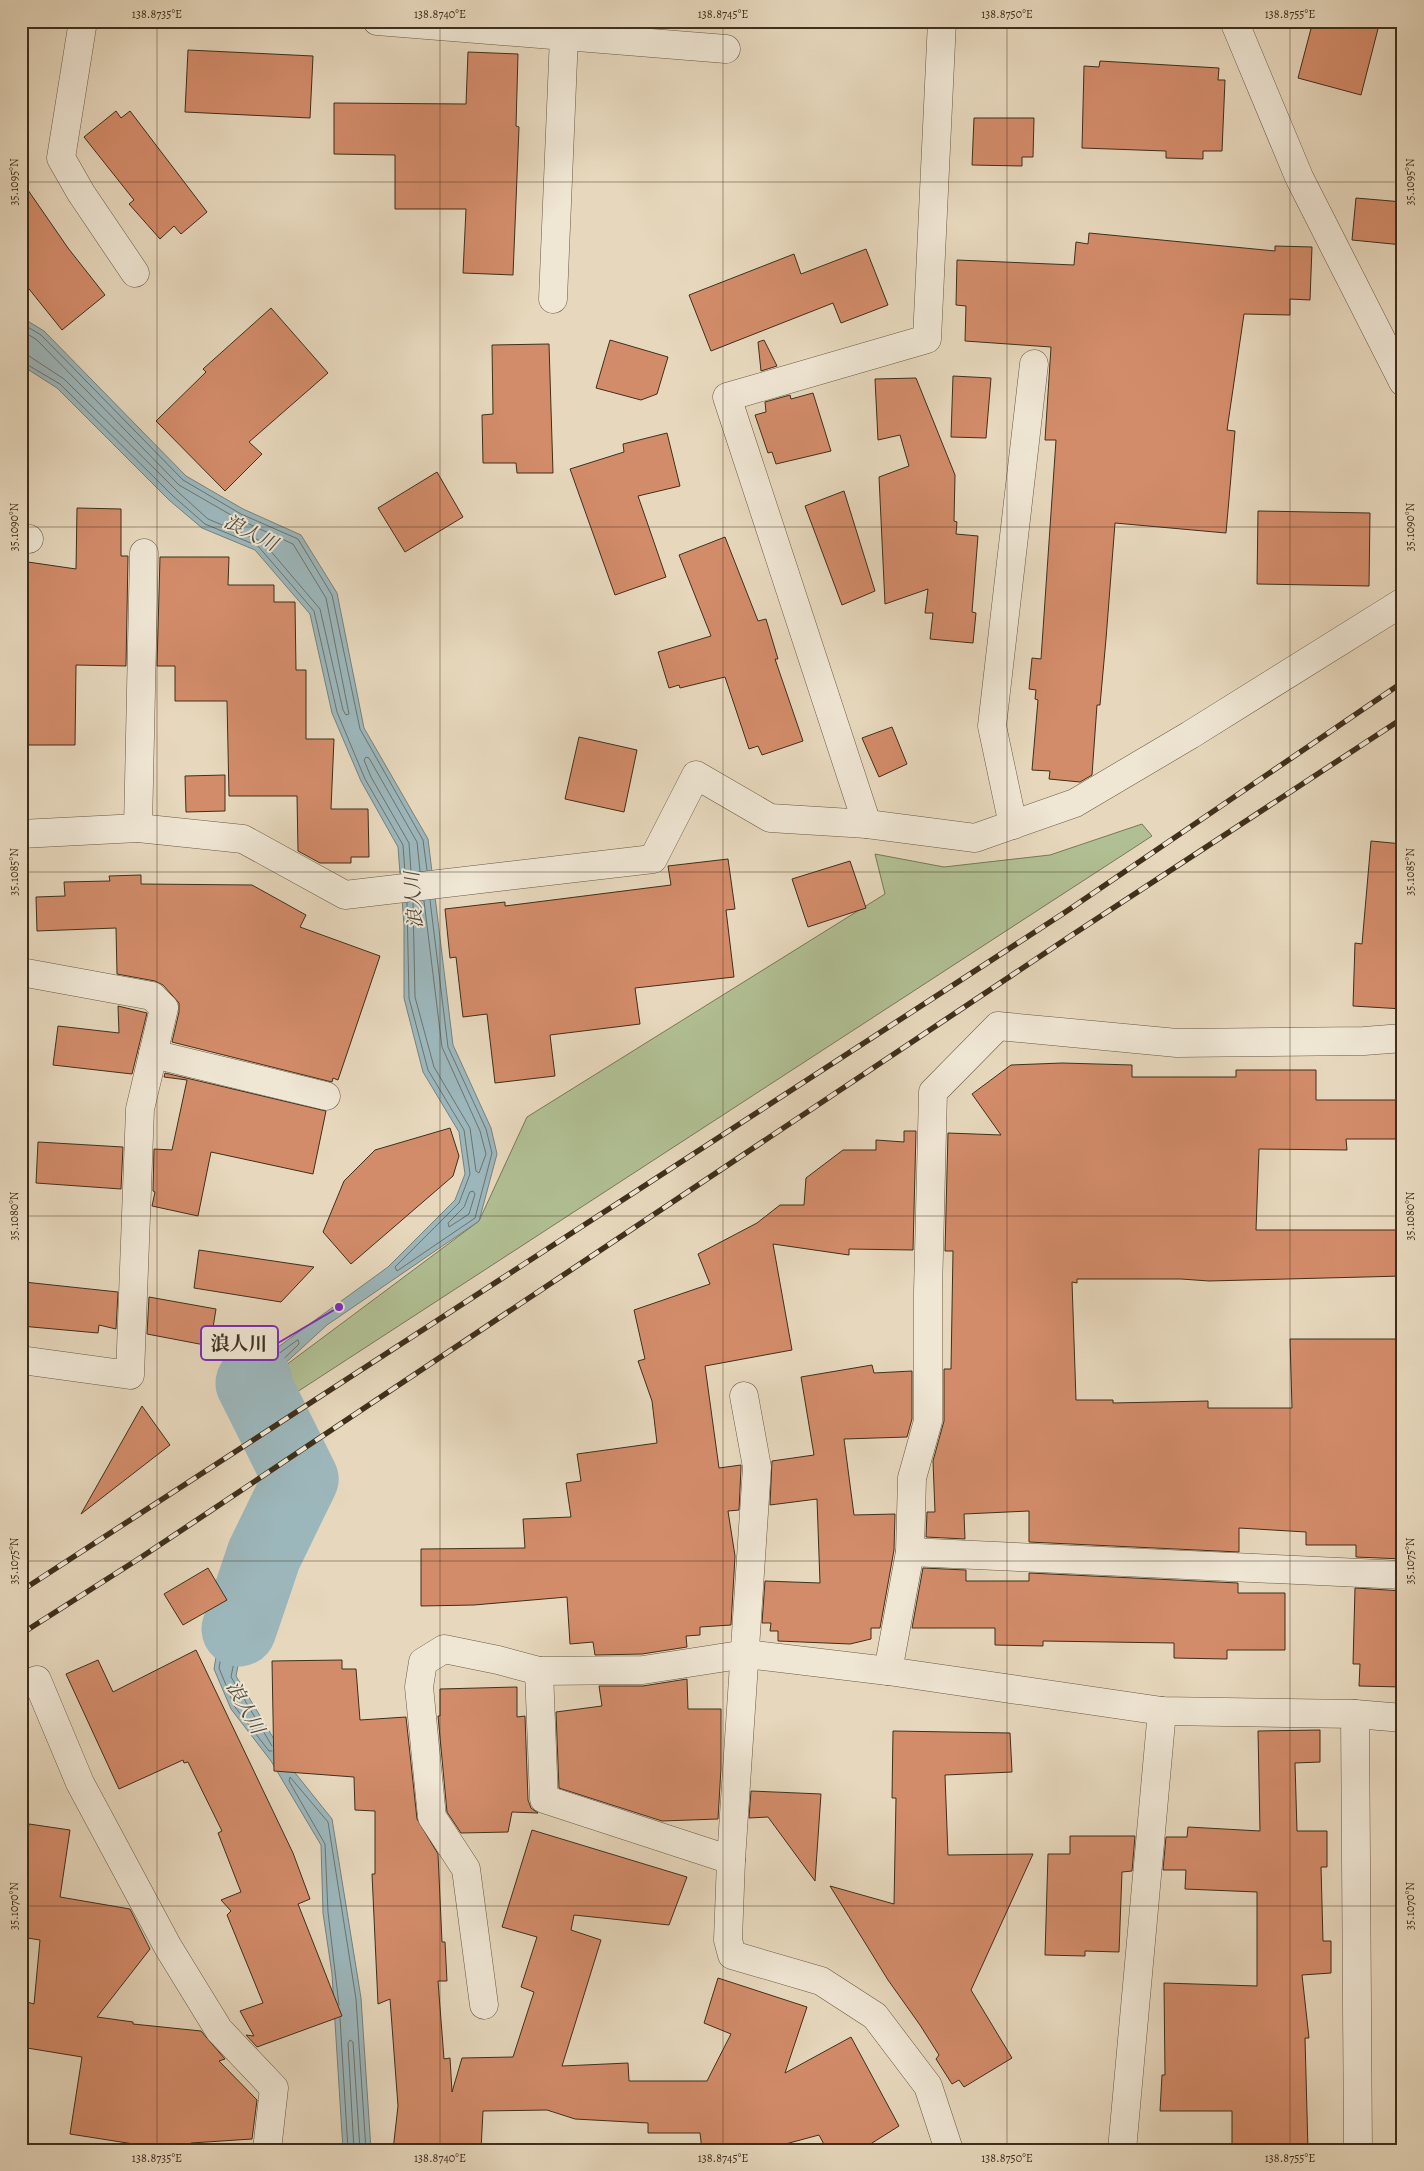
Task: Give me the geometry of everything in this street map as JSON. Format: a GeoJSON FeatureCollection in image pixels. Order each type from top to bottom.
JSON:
{"type":"FeatureCollection","features":[{"type":"Feature","properties":{"kind":"street"},"geometry":{"type":"LineString","coordinates":[[83,21],[60,158],[81,193],[135,273]]}},
{"type":"Feature","properties":{"kind":"street"},"geometry":{"type":"LineString","coordinates":[[377,21],[441,24],[726,49]]}},
{"type":"Feature","properties":{"kind":"street"},"geometry":{"type":"LineString","coordinates":[[867,824],[727,397],[927,339],[942,21]]}},
{"type":"Feature","properties":{"kind":"street"},"geometry":{"type":"LineString","coordinates":[[1234,21],[1299,177],[1403,382]]}},
{"type":"Feature","properties":{"kind":"street"},"geometry":{"type":"LineString","coordinates":[[553,299],[564,36]]}},
{"type":"Feature","properties":{"kind":"street"},"geometry":{"type":"LineString","coordinates":[[1013,825],[992,726],[1034,364]]}},
{"type":"Feature","properties":{"kind":"street"},"geometry":{"type":"LineString","coordinates":[[138,828],[144,553]]}},
{"type":"Feature","properties":{"kind":"street"},"geometry":{"type":"LineString","coordinates":[[21,834],[138,828],[243,839],[345,895],[653,859],[696,775],[770,818],[867,824],[976,838],[1075,803],[1190,735],[1403,602]]}},
{"type":"Feature","properties":{"kind":"street"},"geometry":{"type":"LineString","coordinates":[[21,972],[152,996],[164,1008],[140,1109],[130,1375],[21,1360]]}},
{"type":"Feature","properties":{"kind":"street"},"geometry":{"type":"LineString","coordinates":[[888,1671],[910,1552],[912,1478],[928,1420],[928,1292],[933,1092],[998,1026],[1177,1044],[1364,1041],[1403,1038]]}},
{"type":"Feature","properties":{"kind":"street"},"geometry":{"type":"LineString","coordinates":[[153,1054],[326,1096]]}},
{"type":"Feature","properties":{"kind":"street"},"geometry":{"type":"LineString","coordinates":[[744,1396],[757,1467],[731,1860],[728,1940],[732,1955],[821,1981],[875,2016],[928,2086],[949,2150]]}},
{"type":"Feature","properties":{"kind":"street"},"geometry":{"type":"LineString","coordinates":[[910,1552],[1403,1575]]}},
{"type":"Feature","properties":{"kind":"street"},"geometry":{"type":"LineString","coordinates":[[484,2005],[466,1869],[432,1817],[419,1687],[423,1662],[444,1649],[498,1660],[539,1672],[643,1670],[746,1654],[888,1671],[1162,1712],[1355,1714],[1403,1718]]}},
{"type":"Feature","properties":{"kind":"street"},"geometry":{"type":"LineString","coordinates":[[539,1672],[544,1799],[731,1860]]}},
{"type":"Feature","properties":{"kind":"street"},"geometry":{"type":"LineString","coordinates":[[37,1680],[80,1783],[168,1946],[219,2030],[274,2088],[267,2150]]}},
{"type":"Feature","properties":{"kind":"street"},"geometry":{"type":"LineString","coordinates":[[1122,2150],[1162,1712]]}},
{"type":"Feature","properties":{"kind":"street"},"geometry":{"type":"LineString","coordinates":[[1355,1714],[1358,2150]]}},
{"type":"Feature","properties":{"kind":"green space"},"geometry":{"type":"Polygon","coordinates":[[[1142,824],[1152,836],[297,1392],[274,1374],[479,1221],[527,1117],[885,894],[875,854],[944,867],[1050,855],[1142,824]]]}},
{"type":"Feature","properties":{"kind":"water"},"geometry":{"type":"Polygon","coordinates":[[[21,317],[44,331],[186,476],[243,509],[301,535],[337,593],[364,728],[428,839],[453,1045],[491,1128],[497,1154],[479,1221],[327,1325],[269,1378],[272,1403],[305,1459],[254,1585],[236,1676],[292,1769],[332,1819],[361,1998],[371,2150],[343,2150],[332,1974],[323,1913],[321,1845],[271,1761],[231,1709],[214,1669],[219,1639],[280,1479],[267,1436],[244,1409],[241,1374],[388,1267],[455,1200],[465,1174],[459,1132],[423,1072],[404,998],[404,925],[398,847],[361,781],[332,713],[310,614],[255,550],[202,528],[169,500],[57,388],[21,365],[21,317]]]}},
{"type":"Feature","properties":{"kind":"building"},"geometry":{"type":"Polygon","coordinates":[[[1313,21],[1380,21],[1361,95],[1298,78],[1313,21]]]}},
{"type":"Feature","properties":{"kind":"building"},"geometry":{"type":"Polygon","coordinates":[[[188,50],[313,56],[310,118],[185,112],[188,50]]]}},
{"type":"Feature","properties":{"kind":"building"},"geometry":{"type":"Polygon","coordinates":[[[468,52],[518,54],[516,126],[519,127],[513,275],[463,273],[466,209],[395,209],[395,155],[334,154],[334,103],[466,104],[468,52]]]}},
{"type":"Feature","properties":{"kind":"building"},"geometry":{"type":"Polygon","coordinates":[[[1100,61],[1219,68],[1218,80],[1225,80],[1222,151],[1203,151],[1203,159],[1166,158],[1166,151],[1082,148],[1084,66],[1099,67],[1100,61]]]}},
{"type":"Feature","properties":{"kind":"building"},"geometry":{"type":"Polygon","coordinates":[[[116,111],[121,118],[130,111],[207,212],[181,234],[174,226],[160,239],[129,204],[134,200],[84,137],[116,111]]]}},
{"type":"Feature","properties":{"kind":"building"},"geometry":{"type":"Polygon","coordinates":[[[974,118],[1034,118],[1033,157],[1022,157],[1022,166],[972,165],[974,118]]]}},
{"type":"Feature","properties":{"kind":"building"},"geometry":{"type":"Polygon","coordinates":[[[21,180],[68,248],[105,295],[62,330],[21,279],[21,180]]]}},
{"type":"Feature","properties":{"kind":"building"},"geometry":{"type":"Polygon","coordinates":[[[1356,198],[1403,202],[1403,245],[1352,240],[1356,198]]]}},
{"type":"Feature","properties":{"kind":"building"},"geometry":{"type":"Polygon","coordinates":[[[1089,233],[1275,251],[1275,246],[1312,247],[1310,300],[1290,299],[1290,315],[1244,314],[1227,430],[1235,431],[1226,533],[1115,523],[1100,705],[1097,705],[1092,775],[1080,782],[1049,779],[1050,771],[1032,770],[1038,700],[1035,699],[1036,690],[1029,689],[1032,658],[1041,659],[1056,440],[1045,440],[1051,347],[965,341],[966,306],[956,305],[957,260],[1074,265],[1076,242],[1088,244],[1089,233]]]}},
{"type":"Feature","properties":{"kind":"building"},"geometry":{"type":"Polygon","coordinates":[[[866,249],[888,305],[841,323],[833,303],[711,351],[689,295],[794,254],[801,274],[866,249]]]}},
{"type":"Feature","properties":{"kind":"building"},"geometry":{"type":"Polygon","coordinates":[[[271,308],[328,373],[249,442],[262,454],[225,491],[156,421],[206,372],[203,369],[271,308]]]}},
{"type":"Feature","properties":{"kind":"building"},"geometry":{"type":"Polygon","coordinates":[[[610,340],[668,357],[657,394],[641,400],[596,388],[610,340]]]}},
{"type":"Feature","properties":{"kind":"building"},"geometry":{"type":"Polygon","coordinates":[[[764,340],[777,366],[761,371],[758,342],[764,340]]]}},
{"type":"Feature","properties":{"kind":"building"},"geometry":{"type":"Polygon","coordinates":[[[549,344],[553,473],[517,473],[516,463],[483,463],[482,415],[493,414],[492,345],[549,344]]]}},
{"type":"Feature","properties":{"kind":"building"},"geometry":{"type":"Polygon","coordinates":[[[953,376],[991,378],[986,438],[951,437],[953,376]]]}},
{"type":"Feature","properties":{"kind":"building"},"geometry":{"type":"Polygon","coordinates":[[[916,378],[955,475],[954,521],[957,522],[956,534],[978,536],[972,612],[976,613],[973,643],[930,639],[933,613],[925,613],[928,589],[885,604],[879,477],[909,466],[900,435],[878,440],[875,379],[916,378]]]}},
{"type":"Feature","properties":{"kind":"building"},"geometry":{"type":"Polygon","coordinates":[[[813,393],[831,451],[776,464],[772,452],[768,453],[755,415],[766,412],[765,402],[790,395],[791,399],[813,393]]]}},
{"type":"Feature","properties":{"kind":"building"},"geometry":{"type":"Polygon","coordinates":[[[667,433],[680,486],[638,496],[666,577],[615,595],[570,469],[624,452],[623,444],[667,433]]]}},
{"type":"Feature","properties":{"kind":"building"},"geometry":{"type":"Polygon","coordinates":[[[437,472],[463,517],[405,552],[378,508],[437,472]]]}},
{"type":"Feature","properties":{"kind":"building"},"geometry":{"type":"Polygon","coordinates":[[[844,491],[875,591],[842,605],[805,506],[844,491]]]}},
{"type":"Feature","properties":{"kind":"building"},"geometry":{"type":"Polygon","coordinates":[[[77,508],[121,509],[121,556],[128,556],[126,666],[76,665],[75,745],[21,745],[21,561],[76,569],[77,508]]]}},
{"type":"Feature","properties":{"kind":"building"},"geometry":{"type":"Polygon","coordinates":[[[1258,511],[1370,513],[1369,586],[1257,584],[1258,511]]]}},
{"type":"Feature","properties":{"kind":"building"},"geometry":{"type":"Polygon","coordinates":[[[725,537],[758,621],[766,619],[778,659],[775,659],[803,741],[762,755],[758,746],[749,749],[725,677],[680,688],[679,685],[669,688],[658,652],[711,636],[679,555],[725,537]]]}},
{"type":"Feature","properties":{"kind":"building"},"geometry":{"type":"Polygon","coordinates":[[[160,557],[229,557],[228,585],[274,585],[274,602],[295,602],[296,670],[306,670],[306,739],[334,739],[331,809],[368,809],[369,857],[351,857],[351,863],[320,863],[298,851],[297,796],[229,796],[227,701],[175,701],[175,666],[157,666],[160,557]]]}},
{"type":"Feature","properties":{"kind":"building"},"geometry":{"type":"Polygon","coordinates":[[[892,727],[907,764],[879,777],[862,738],[892,727]]]}},
{"type":"Feature","properties":{"kind":"building"},"geometry":{"type":"Polygon","coordinates":[[[579,737],[637,750],[624,812],[565,799],[579,737]]]}},
{"type":"Feature","properties":{"kind":"building"},"geometry":{"type":"Polygon","coordinates":[[[225,775],[225,811],[186,812],[185,776],[225,775]]]}},
{"type":"Feature","properties":{"kind":"building"},"geometry":{"type":"Polygon","coordinates":[[[1371,841],[1403,844],[1403,1009],[1353,1006],[1355,943],[1362,944],[1371,841]]]}},
{"type":"Feature","properties":{"kind":"building"},"geometry":{"type":"Polygon","coordinates":[[[728,859],[735,909],[726,910],[734,977],[635,988],[640,1024],[550,1035],[555,1076],[495,1083],[487,1014],[463,1017],[456,957],[450,958],[445,909],[505,902],[505,906],[671,885],[668,866],[728,859]]]}},
{"type":"Feature","properties":{"kind":"building"},"geometry":{"type":"Polygon","coordinates":[[[850,861],[866,908],[808,927],[792,879],[850,861]]]}},
{"type":"Feature","properties":{"kind":"building"},"geometry":{"type":"Polygon","coordinates":[[[141,875],[141,884],[252,885],[306,915],[300,927],[380,956],[338,1080],[333,1078],[332,1082],[172,1042],[179,1012],[179,1003],[163,985],[155,981],[117,974],[116,928],[37,931],[36,897],[65,896],[64,882],[110,881],[109,876],[141,875]]]}},
{"type":"Feature","properties":{"kind":"building"},"geometry":{"type":"Polygon","coordinates":[[[118,1006],[147,1013],[132,1074],[53,1065],[58,1026],[119,1033],[118,1006]]]}},
{"type":"Feature","properties":{"kind":"building"},"geometry":{"type":"Polygon","coordinates":[[[1062,1063],[1132,1065],[1132,1077],[1236,1077],[1236,1070],[1316,1070],[1316,1100],[1403,1100],[1403,1139],[1346,1139],[1347,1150],[1259,1149],[1256,1230],[1402,1230],[1403,1276],[1209,1281],[1181,1279],[1077,1279],[1077,1283],[1072,1282],[1076,1400],[1113,1400],[1113,1403],[1208,1401],[1208,1408],[1292,1408],[1290,1339],[1403,1339],[1403,1559],[1356,1557],[1356,1545],[1306,1545],[1306,1532],[1239,1528],[1239,1552],[1029,1542],[1029,1511],[964,1514],[965,1539],[926,1537],[927,1512],[935,1512],[933,1461],[944,1421],[944,1369],[951,1369],[953,1251],[945,1251],[948,1133],[1001,1135],[972,1094],[1011,1065],[1062,1063]]]}},
{"type":"Feature","properties":{"kind":"building"},"geometry":{"type":"Polygon","coordinates":[[[165,1073],[326,1111],[313,1174],[211,1152],[198,1216],[152,1206],[155,1192],[153,1191],[154,1149],[172,1150],[187,1080],[164,1077],[165,1073]]]}},
{"type":"Feature","properties":{"kind":"building"},"geometry":{"type":"Polygon","coordinates":[[[450,1128],[459,1156],[453,1176],[351,1264],[323,1232],[344,1181],[375,1150],[450,1128]]]}},
{"type":"Feature","properties":{"kind":"building"},"geometry":{"type":"Polygon","coordinates":[[[904,1131],[916,1131],[913,1250],[849,1249],[849,1255],[773,1244],[792,1350],[705,1366],[719,1468],[741,1465],[739,1510],[728,1511],[735,1556],[731,1625],[700,1627],[700,1635],[686,1636],[687,1647],[642,1654],[595,1655],[593,1642],[570,1644],[567,1597],[474,1605],[421,1606],[421,1549],[525,1548],[523,1519],[571,1517],[566,1483],[581,1481],[577,1454],[657,1443],[652,1401],[638,1361],[645,1359],[634,1310],[710,1284],[698,1254],[757,1223],[780,1205],[804,1205],[806,1178],[843,1150],[876,1150],[876,1140],[904,1142],[904,1131]]]}},
{"type":"Feature","properties":{"kind":"building"},"geometry":{"type":"Polygon","coordinates":[[[38,1142],[123,1147],[121,1189],[36,1183],[38,1142]]]}},
{"type":"Feature","properties":{"kind":"building"},"geometry":{"type":"Polygon","coordinates":[[[199,1250],[314,1267],[281,1302],[194,1288],[199,1250]]]}},
{"type":"Feature","properties":{"kind":"building"},"geometry":{"type":"Polygon","coordinates":[[[24,1282],[118,1292],[116,1329],[99,1325],[98,1333],[21,1326],[24,1282]]]}},
{"type":"Feature","properties":{"kind":"building"},"geometry":{"type":"Polygon","coordinates":[[[149,1297],[216,1309],[210,1346],[147,1334],[149,1297]]]}},
{"type":"Feature","properties":{"kind":"building"},"geometry":{"type":"Polygon","coordinates":[[[872,1365],[874,1373],[912,1371],[912,1419],[907,1437],[844,1439],[854,1515],[895,1514],[894,1550],[880,1628],[871,1628],[871,1639],[850,1644],[778,1641],[778,1631],[770,1631],[771,1623],[762,1623],[765,1581],[820,1583],[817,1499],[770,1505],[772,1461],[814,1455],[801,1377],[872,1365]]]}},
{"type":"Feature","properties":{"kind":"building"},"geometry":{"type":"Polygon","coordinates":[[[142,1406],[170,1445],[81,1514],[142,1406]]]}},
{"type":"Feature","properties":{"kind":"building"},"geometry":{"type":"Polygon","coordinates":[[[208,1568],[227,1600],[183,1625],[164,1594],[208,1568]]]}},
{"type":"Feature","properties":{"kind":"building"},"geometry":{"type":"Polygon","coordinates":[[[923,1568],[966,1570],[966,1581],[1029,1581],[1029,1573],[1238,1583],[1238,1593],[1285,1593],[1285,1650],[1227,1650],[1227,1659],[1174,1658],[1174,1643],[1043,1641],[1043,1646],[995,1645],[995,1628],[912,1628],[923,1568]]]}},
{"type":"Feature","properties":{"kind":"building"},"geometry":{"type":"Polygon","coordinates":[[[1355,1588],[1403,1591],[1403,1687],[1359,1686],[1360,1664],[1353,1664],[1355,1588]]]}},
{"type":"Feature","properties":{"kind":"building"},"geometry":{"type":"Polygon","coordinates":[[[196,1650],[293,1853],[310,1899],[298,1904],[342,2016],[257,2047],[246,2035],[254,2036],[240,2011],[263,2003],[227,1915],[231,1911],[221,1900],[241,1892],[218,1833],[222,1831],[188,1762],[184,1763],[183,1760],[119,1789],[66,1674],[98,1660],[113,1692],[196,1650]]]}},
{"type":"Feature","properties":{"kind":"building"},"geometry":{"type":"Polygon","coordinates":[[[342,1660],[342,1669],[356,1669],[360,1720],[406,1717],[417,1819],[438,1854],[442,1942],[445,1942],[447,1981],[438,1981],[444,2059],[450,2058],[452,2092],[462,2058],[513,2057],[534,1992],[521,1987],[537,1937],[502,1927],[532,1830],[687,1877],[669,1925],[574,1915],[571,1930],[601,1940],[562,2066],[628,2063],[629,2081],[707,2081],[731,2034],[704,2023],[718,1978],[807,2007],[785,2073],[851,2037],[899,2126],[861,2150],[827,2150],[819,2135],[763,2150],[757,2150],[755,2144],[702,2150],[700,2133],[648,2133],[648,2123],[575,2119],[547,2110],[483,2111],[481,2150],[393,2150],[398,2106],[390,1999],[378,2004],[372,1874],[375,1874],[375,1811],[355,1810],[354,1777],[274,1771],[272,1661],[342,1660]]]}},
{"type":"Feature","properties":{"kind":"building"},"geometry":{"type":"Polygon","coordinates":[[[687,1679],[688,1709],[721,1709],[721,1768],[718,1819],[662,1821],[559,1788],[556,1712],[602,1706],[599,1686],[643,1686],[687,1679]]]}},
{"type":"Feature","properties":{"kind":"building"},"geometry":{"type":"Polygon","coordinates":[[[517,1687],[517,1717],[525,1716],[528,1800],[531,1808],[538,1813],[512,1812],[508,1832],[461,1833],[447,1812],[438,1716],[440,1716],[440,1689],[517,1687]]]}},
{"type":"Feature","properties":{"kind":"building"},"geometry":{"type":"Polygon","coordinates":[[[1320,1730],[1320,1762],[1295,1763],[1297,1831],[1327,1831],[1327,1867],[1321,1867],[1323,1941],[1331,1941],[1331,1973],[1302,1975],[1309,2038],[1305,2038],[1308,2150],[1232,2150],[1232,2111],[1160,2111],[1162,2075],[1165,2075],[1164,1983],[1257,1986],[1257,1892],[1185,1889],[1186,1870],[1163,1870],[1166,1837],[1187,1837],[1188,1827],[1260,1831],[1258,1731],[1320,1730]]]}},
{"type":"Feature","properties":{"kind":"building"},"geometry":{"type":"Polygon","coordinates":[[[893,1731],[1010,1733],[1012,1772],[945,1775],[948,1855],[1033,1854],[971,1990],[1012,2058],[964,2087],[959,2080],[952,2084],[936,2059],[939,2055],[888,1980],[830,1886],[894,1904],[896,1798],[892,1798],[893,1731]]]}},
{"type":"Feature","properties":{"kind":"building"},"geometry":{"type":"Polygon","coordinates":[[[751,1791],[821,1794],[815,1881],[768,1817],[749,1818],[751,1791]]]}},
{"type":"Feature","properties":{"kind":"building"},"geometry":{"type":"Polygon","coordinates":[[[29,1824],[70,1830],[60,1897],[130,1909],[150,1949],[97,2017],[133,2022],[133,2024],[201,2031],[225,2059],[219,2061],[257,2100],[252,2139],[191,2143],[190,2150],[139,2150],[140,2145],[70,2134],[82,2057],[21,2047],[27,2002],[34,2004],[40,1940],[21,1937],[21,1876],[29,1824]]]}},
{"type":"Feature","properties":{"kind":"building"},"geometry":{"type":"Polygon","coordinates":[[[1070,1836],[1135,1836],[1132,1871],[1122,1872],[1119,1952],[1085,1951],[1085,1956],[1045,1955],[1048,1854],[1070,1854],[1070,1836]]]}},
{"type":"Feature","properties":{"kind":"waterway","name":"浪人川"},"geometry":{"type":"LineString","coordinates":[[239,1629],[264,1555],[301,1479],[253,1383],[255,1381]]}},
{"type":"Feature","properties":{"kind":"railway"},"geometry":{"type":"LineString","coordinates":[[21,1591],[1064,913],[1403,682]]}},
{"type":"Feature","properties":{"kind":"railway"},"geometry":{"type":"LineString","coordinates":[[21,1634],[140,1558],[1072,935],[1403,718]]}},
{"type":"Feature","properties":{"kind":"place","name":"浪人川"},"geometry":{"type":"Point","coordinates":[339,1307]}}]}
